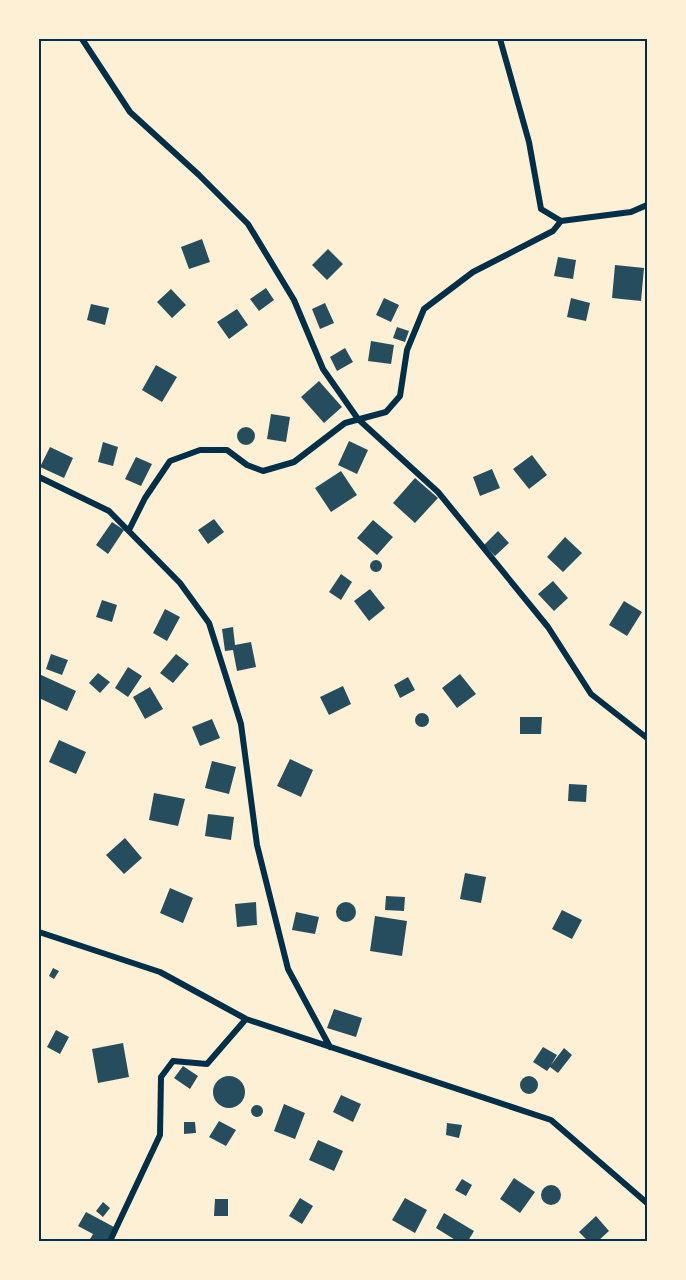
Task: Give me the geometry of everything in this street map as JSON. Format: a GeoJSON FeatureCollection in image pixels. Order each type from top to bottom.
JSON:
{"type":"FeatureCollection","features":[{"type":"Feature","properties":{"kind":"street"},"geometry":{"type":"LineString","coordinates":[[82,39],[130,112],[199,175],[248,224],[294,300],[322,369],[358,419],[438,492],[548,627],[591,694],[647,738]]}},
{"type":"Feature","properties":{"kind":"street"},"geometry":{"type":"LineString","coordinates":[[500,39],[529,142],[541,209],[561,221],[631,212],[647,205]]}},
{"type":"Feature","properties":{"kind":"street"},"geometry":{"type":"LineString","coordinates":[[129,530],[170,461],[200,450],[227,450],[247,465],[262,471],[294,462],[345,423],[386,412],[400,396],[407,350],[424,309],[473,272],[553,231],[561,221]]}},
{"type":"Feature","properties":{"kind":"street"},"geometry":{"type":"LineString","coordinates":[[39,477],[109,511],[180,583],[209,623],[242,724],[257,845],[288,969],[330,1047]]}},
{"type":"Feature","properties":{"kind":"street"},"geometry":{"type":"LineString","coordinates":[[39,932],[159,972],[246,1020],[551,1120],[647,1203]]}},
{"type":"Feature","properties":{"kind":"street"},"geometry":{"type":"LineString","coordinates":[[110,1241],[159,1135],[161,1077],[173,1060],[207,1064],[246,1020]]}},
{"type":"Feature","properties":{"kind":"building"},"geometry":{"type":"Polygon","coordinates":[[[202,239],[210,262],[189,269],[181,247],[202,239]]]}},
{"type":"Feature","properties":{"kind":"building"},"geometry":{"type":"Polygon","coordinates":[[[328,249],[343,264],[327,280],[312,265],[328,249]]]}},
{"type":"Feature","properties":{"kind":"building"},"geometry":{"type":"Polygon","coordinates":[[[558,257],[576,260],[573,279],[554,276],[558,257]]]}},
{"type":"Feature","properties":{"kind":"building"},"geometry":{"type":"Polygon","coordinates":[[[615,265],[644,268],[641,301],[612,298],[615,265]]]}},
{"type":"Feature","properties":{"kind":"building"},"geometry":{"type":"Polygon","coordinates":[[[266,288],[274,300],[259,311],[250,299],[266,288]]]}},
{"type":"Feature","properties":{"kind":"building"},"geometry":{"type":"Polygon","coordinates":[[[171,289],[186,305],[172,318],[157,302],[171,289]]]}},
{"type":"Feature","properties":{"kind":"building"},"geometry":{"type":"Polygon","coordinates":[[[384,298],[399,305],[391,322],[376,315],[384,298]]]}},
{"type":"Feature","properties":{"kind":"building"},"geometry":{"type":"Polygon","coordinates":[[[571,298],[590,303],[586,321],[567,317],[571,298]]]}},
{"type":"Feature","properties":{"kind":"building"},"geometry":{"type":"Polygon","coordinates":[[[325,303],[334,323],[320,329],[312,309],[325,303]]]}},
{"type":"Feature","properties":{"kind":"building"},"geometry":{"type":"Polygon","coordinates":[[[91,304],[109,308],[105,325],[87,320],[91,304]]]}},
{"type":"Feature","properties":{"kind":"building"},"geometry":{"type":"Polygon","coordinates":[[[237,309],[248,325],[229,339],[217,322],[237,309]]]}},
{"type":"Feature","properties":{"kind":"building"},"geometry":{"type":"Polygon","coordinates":[[[397,327],[409,331],[405,342],[393,338],[397,327]]]}},
{"type":"Feature","properties":{"kind":"building"},"geometry":{"type":"Polygon","coordinates":[[[371,341],[394,345],[391,364],[368,361],[371,341]]]}},
{"type":"Feature","properties":{"kind":"building"},"geometry":{"type":"Polygon","coordinates":[[[345,348],[353,362],[337,371],[330,357],[345,348]]]}},
{"type":"Feature","properties":{"kind":"building"},"geometry":{"type":"Polygon","coordinates":[[[156,365],[177,377],[162,402],[142,390],[156,365]]]}},
{"type":"Feature","properties":{"kind":"building"},"geometry":{"type":"Polygon","coordinates":[[[319,381],[342,407],[324,423],[301,397],[319,381]]]}},
{"type":"Feature","properties":{"kind":"building"},"geometry":{"type":"Polygon","coordinates":[[[271,414],[290,417],[286,442],[267,439],[271,414]]]}},
{"type":"Feature","properties":{"kind":"building"},"geometry":{"type":"Polygon","coordinates":[[[246,427],[252,430],[255,436],[252,442],[246,445],[240,442],[237,436],[240,430],[246,427]]]}},
{"type":"Feature","properties":{"kind":"building"},"geometry":{"type":"Polygon","coordinates":[[[349,441],[368,450],[357,474],[338,465],[349,441]]]}},
{"type":"Feature","properties":{"kind":"building"},"geometry":{"type":"Polygon","coordinates":[[[103,442],[118,447],[113,466],[98,462],[103,442]]]}},
{"type":"Feature","properties":{"kind":"building"},"geometry":{"type":"Polygon","coordinates":[[[50,447],[73,458],[64,478],[40,467],[50,447]]]}},
{"type":"Feature","properties":{"kind":"building"},"geometry":{"type":"Polygon","coordinates":[[[532,455],[547,475],[529,489],[513,469],[532,455]]]}},
{"type":"Feature","properties":{"kind":"building"},"geometry":{"type":"Polygon","coordinates":[[[136,457],[152,464],[141,486],[125,479],[136,457]]]}},
{"type":"Feature","properties":{"kind":"building"},"geometry":{"type":"Polygon","coordinates":[[[492,469],[500,488],[480,496],[473,477],[492,469]]]}},
{"type":"Feature","properties":{"kind":"building"},"geometry":{"type":"Polygon","coordinates":[[[341,471],[357,495],[331,512],[315,488],[341,471]]]}},
{"type":"Feature","properties":{"kind":"building"},"geometry":{"type":"Polygon","coordinates":[[[415,478],[438,498],[415,523],[393,503],[415,478]]]}},
{"type":"Feature","properties":{"kind":"building"},"geometry":{"type":"Polygon","coordinates":[[[214,519],[224,532],[208,544],[198,530],[214,519]]]}},
{"type":"Feature","properties":{"kind":"building"},"geometry":{"type":"Polygon","coordinates":[[[373,520],[393,537],[377,555],[357,538],[373,520]]]}},
{"type":"Feature","properties":{"kind":"building"},"geometry":{"type":"Polygon","coordinates":[[[112,522],[124,530],[108,554],[96,545],[112,522]]]}},
{"type":"Feature","properties":{"kind":"building"},"geometry":{"type":"Polygon","coordinates":[[[498,531],[509,543],[495,556],[484,545],[498,531]]]}},
{"type":"Feature","properties":{"kind":"building"},"geometry":{"type":"Polygon","coordinates":[[[565,537],[582,553],[563,572],[547,557],[565,537]]]}},
{"type":"Feature","properties":{"kind":"building"},"geometry":{"type":"Polygon","coordinates":[[[378,560],[382,566],[378,572],[374,572],[370,564],[378,560]]]}},
{"type":"Feature","properties":{"kind":"building"},"geometry":{"type":"Polygon","coordinates":[[[341,574],[352,582],[341,600],[329,592],[341,574]]]}},
{"type":"Feature","properties":{"kind":"building"},"geometry":{"type":"Polygon","coordinates":[[[553,581],[568,598],[554,611],[538,594],[553,581]]]}},
{"type":"Feature","properties":{"kind":"building"},"geometry":{"type":"Polygon","coordinates":[[[370,589],[385,608],[369,621],[354,601],[370,589]]]}},
{"type":"Feature","properties":{"kind":"building"},"geometry":{"type":"Polygon","coordinates":[[[102,600],[117,605],[112,622],[96,617],[102,600]]]}},
{"type":"Feature","properties":{"kind":"building"},"geometry":{"type":"Polygon","coordinates":[[[624,601],[642,612],[627,636],[609,625],[624,601]]]}},
{"type":"Feature","properties":{"kind":"building"},"geometry":{"type":"Polygon","coordinates":[[[165,609],[180,617],[167,641],[153,633],[165,609]]]}},
{"type":"Feature","properties":{"kind":"building"},"geometry":{"type":"Polygon","coordinates":[[[233,627],[235,645],[251,642],[256,667],[237,671],[233,650],[225,651],[222,629],[233,627]]]}},
{"type":"Feature","properties":{"kind":"building"},"geometry":{"type":"Polygon","coordinates":[[[51,654],[68,660],[62,675],[46,669],[51,654]]]}},
{"type":"Feature","properties":{"kind":"building"},"geometry":{"type":"Polygon","coordinates":[[[176,654],[189,664],[173,683],[160,673],[176,654]]]}},
{"type":"Feature","properties":{"kind":"building"},"geometry":{"type":"Polygon","coordinates":[[[128,667],[142,676],[128,697],[115,688],[128,667]]]}},
{"type":"Feature","properties":{"kind":"building"},"geometry":{"type":"Polygon","coordinates":[[[98,673],[110,682],[100,693],[89,683],[98,673]]]}},
{"type":"Feature","properties":{"kind":"building"},"geometry":{"type":"Polygon","coordinates":[[[39,674],[76,691],[67,711],[39,698],[39,674]]]}},
{"type":"Feature","properties":{"kind":"building"},"geometry":{"type":"Polygon","coordinates":[[[460,674],[476,694],[457,708],[442,688],[460,674]]]}},
{"type":"Feature","properties":{"kind":"building"},"geometry":{"type":"Polygon","coordinates":[[[408,677],[415,690],[400,698],[394,685],[408,677]]]}},
{"type":"Feature","properties":{"kind":"building"},"geometry":{"type":"Polygon","coordinates":[[[343,686],[351,704],[329,715],[320,697],[343,686]]]}},
{"type":"Feature","properties":{"kind":"building"},"geometry":{"type":"Polygon","coordinates":[[[150,687],[163,709],[145,719],[133,697],[150,687]]]}},
{"type":"Feature","properties":{"kind":"building"},"geometry":{"type":"Polygon","coordinates":[[[419,713],[425,713],[429,720],[425,727],[419,727],[415,723],[415,717],[419,713]]]}},
{"type":"Feature","properties":{"kind":"building"},"geometry":{"type":"Polygon","coordinates":[[[520,717],[542,717],[541,734],[520,734],[520,717]]]}},
{"type":"Feature","properties":{"kind":"building"},"geometry":{"type":"Polygon","coordinates":[[[212,719],[220,738],[200,746],[192,727],[212,719]]]}},
{"type":"Feature","properties":{"kind":"building"},"geometry":{"type":"Polygon","coordinates":[[[59,740],[86,752],[76,774],[49,762],[59,740]]]}},
{"type":"Feature","properties":{"kind":"building"},"geometry":{"type":"Polygon","coordinates":[[[290,759],[313,770],[301,797],[277,786],[290,759]]]}},
{"type":"Feature","properties":{"kind":"building"},"geometry":{"type":"Polygon","coordinates":[[[212,761],[236,767],[229,794],[205,788],[212,761]]]}},
{"type":"Feature","properties":{"kind":"building"},"geometry":{"type":"Polygon","coordinates":[[[569,784],[587,785],[586,802],[568,801],[569,784]]]}},
{"type":"Feature","properties":{"kind":"building"},"geometry":{"type":"Polygon","coordinates":[[[154,793],[185,799],[178,826],[149,820],[154,793]]]}},
{"type":"Feature","properties":{"kind":"building"},"geometry":{"type":"Polygon","coordinates":[[[208,814],[234,817],[231,840],[205,836],[208,814]]]}},
{"type":"Feature","properties":{"kind":"building"},"geometry":{"type":"Polygon","coordinates":[[[125,838],[142,858],[124,874],[106,855],[125,838]]]}},
{"type":"Feature","properties":{"kind":"building"},"geometry":{"type":"Polygon","coordinates":[[[465,873],[486,877],[481,903],[460,899],[465,873]]]}},
{"type":"Feature","properties":{"kind":"building"},"geometry":{"type":"Polygon","coordinates":[[[170,888],[193,898],[183,923],[160,913],[170,888]]]}},
{"type":"Feature","properties":{"kind":"building"},"geometry":{"type":"Polygon","coordinates":[[[386,896],[405,897],[404,911],[385,910],[386,896]]]}},
{"type":"Feature","properties":{"kind":"building"},"geometry":{"type":"Polygon","coordinates":[[[256,902],[257,925],[237,927],[235,904],[256,902]]]}},
{"type":"Feature","properties":{"kind":"building"},"geometry":{"type":"Polygon","coordinates":[[[346,902],[353,905],[356,912],[353,919],[346,922],[339,919],[336,912],[339,905],[346,902]]]}},
{"type":"Feature","properties":{"kind":"building"},"geometry":{"type":"Polygon","coordinates":[[[562,910],[582,920],[572,939],[552,929],[562,910]]]}},
{"type":"Feature","properties":{"kind":"building"},"geometry":{"type":"Polygon","coordinates":[[[296,912],[319,917],[315,934],[292,930],[296,912]]]}},
{"type":"Feature","properties":{"kind":"building"},"geometry":{"type":"Polygon","coordinates":[[[375,916],[407,921],[402,956],[370,951],[375,916]]]}},
{"type":"Feature","properties":{"kind":"building"},"geometry":{"type":"Polygon","coordinates":[[[53,968],[59,971],[54,979],[49,976],[53,968]]]}},
{"type":"Feature","properties":{"kind":"building"},"geometry":{"type":"Polygon","coordinates":[[[334,1009],[362,1018],[356,1037],[327,1028],[334,1009]]]}},
{"type":"Feature","properties":{"kind":"building"},"geometry":{"type":"Polygon","coordinates":[[[56,1030],[69,1037],[60,1054],[47,1047],[56,1030]]]}},
{"type":"Feature","properties":{"kind":"building"},"geometry":{"type":"Polygon","coordinates":[[[123,1043],[129,1077],[98,1083],[92,1049],[123,1043]]]}},
{"type":"Feature","properties":{"kind":"building"},"geometry":{"type":"Polygon","coordinates":[[[543,1047],[557,1055],[551,1065],[564,1048],[572,1055],[558,1073],[550,1067],[547,1071],[533,1062],[543,1047]]]}},
{"type":"Feature","properties":{"kind":"building"},"geometry":{"type":"Polygon","coordinates":[[[183,1066],[198,1076],[190,1089],[174,1078],[183,1066]]]}},
{"type":"Feature","properties":{"kind":"building"},"geometry":{"type":"Polygon","coordinates":[[[229,1076],[240,1081],[245,1092],[240,1103],[229,1108],[218,1103],[213,1092],[218,1081],[229,1076]]]}},
{"type":"Feature","properties":{"kind":"building"},"geometry":{"type":"Polygon","coordinates":[[[529,1076],[535,1079],[538,1085],[535,1091],[529,1094],[523,1091],[520,1085],[523,1079],[529,1076]]]}},
{"type":"Feature","properties":{"kind":"building"},"geometry":{"type":"Polygon","coordinates":[[[341,1095],[361,1104],[353,1122],[333,1112],[341,1095]]]}},
{"type":"Feature","properties":{"kind":"building"},"geometry":{"type":"Polygon","coordinates":[[[284,1104],[305,1113],[295,1139],[274,1131],[284,1104]]]}},
{"type":"Feature","properties":{"kind":"building"},"geometry":{"type":"Polygon","coordinates":[[[259,1105],[262,1106],[262,1116],[255,1117],[252,1116],[251,1109],[252,1106],[259,1105]]]}},
{"type":"Feature","properties":{"kind":"building"},"geometry":{"type":"Polygon","coordinates":[[[219,1121],[236,1130],[226,1146],[209,1137],[219,1121]]]}},
{"type":"Feature","properties":{"kind":"building"},"geometry":{"type":"Polygon","coordinates":[[[184,1122],[195,1122],[196,1133],[184,1134],[184,1122]]]}},
{"type":"Feature","properties":{"kind":"building"},"geometry":{"type":"Polygon","coordinates":[[[447,1123],[462,1125],[459,1138],[446,1135],[447,1123]]]}},
{"type":"Feature","properties":{"kind":"building"},"geometry":{"type":"Polygon","coordinates":[[[318,1140],[343,1151],[334,1171],[309,1160],[318,1140]]]}},
{"type":"Feature","properties":{"kind":"building"},"geometry":{"type":"Polygon","coordinates":[[[514,1178],[535,1192],[520,1213],[500,1199],[514,1178]]]}},
{"type":"Feature","properties":{"kind":"building"},"geometry":{"type":"Polygon","coordinates":[[[462,1179],[472,1185],[466,1196],[455,1190],[462,1179]]]}},
{"type":"Feature","properties":{"kind":"building"},"geometry":{"type":"Polygon","coordinates":[[[551,1185],[558,1188],[561,1195],[558,1202],[551,1205],[544,1202],[541,1195],[544,1188],[551,1185]]]}},
{"type":"Feature","properties":{"kind":"building"},"geometry":{"type":"Polygon","coordinates":[[[300,1198],[313,1206],[302,1224],[289,1216],[300,1198]]]}},
{"type":"Feature","properties":{"kind":"building"},"geometry":{"type":"Polygon","coordinates":[[[405,1198],[427,1210],[415,1233],[392,1220],[405,1198]]]}},
{"type":"Feature","properties":{"kind":"building"},"geometry":{"type":"Polygon","coordinates":[[[215,1199],[228,1199],[228,1216],[214,1216],[215,1199]]]}},
{"type":"Feature","properties":{"kind":"building"},"geometry":{"type":"Polygon","coordinates":[[[103,1202],[110,1208],[103,1217],[96,1211],[103,1202]]]}},
{"type":"Feature","properties":{"kind":"building"},"geometry":{"type":"Polygon","coordinates":[[[86,1212],[114,1227],[107,1241],[89,1241],[93,1234],[78,1226],[86,1212]]]}},
{"type":"Feature","properties":{"kind":"building"},"geometry":{"type":"Polygon","coordinates":[[[444,1213],[474,1231],[468,1241],[457,1241],[436,1228],[444,1213]]]}},
{"type":"Feature","properties":{"kind":"building"},"geometry":{"type":"Polygon","coordinates":[[[596,1216],[609,1231],[598,1241],[588,1241],[579,1232],[596,1216]]]}}]}
